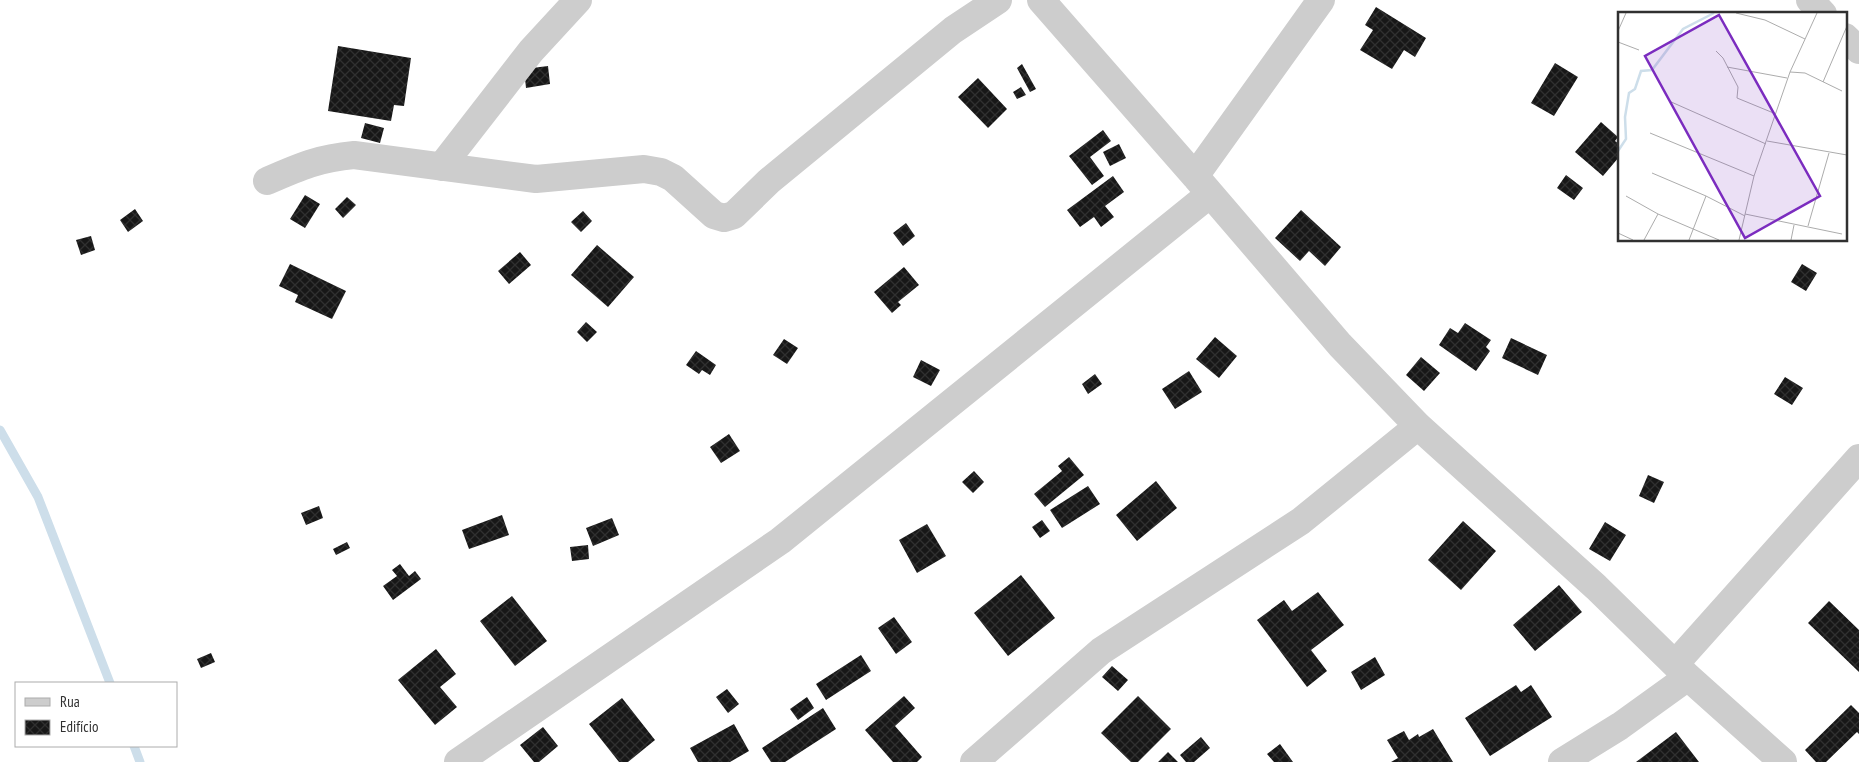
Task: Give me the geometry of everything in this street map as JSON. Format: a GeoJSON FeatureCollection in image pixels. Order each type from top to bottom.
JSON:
{"type":"FeatureCollection","features":[{"type":"Feature","properties":{"kind":"street"},"geometry":{"type":"LineString","coordinates":[[441,167],[531,51],[578,0]]}},
{"type":"Feature","properties":{"kind":"street"},"geometry":{"type":"LineString","coordinates":[[267,181],[329,157],[354,155],[536,179],[644,169],[661,172],[673,178],[714,215],[724,218],[734,215],[769,181],[954,30],[998,0]]}},
{"type":"Feature","properties":{"kind":"street"},"geometry":{"type":"LineString","coordinates":[[1041,0],[1340,345],[1418,426],[1596,587],[1682,670],[1783,762]]}},
{"type":"Feature","properties":{"kind":"street"},"geometry":{"type":"LineString","coordinates":[[458,762],[780,541],[1203,185],[1321,0]]}},
{"type":"Feature","properties":{"kind":"street"},"geometry":{"type":"LineString","coordinates":[[1810,0],[1821,12]]}},
{"type":"Feature","properties":{"kind":"street"},"geometry":{"type":"LineString","coordinates":[[1846,38],[1859,50]]}},
{"type":"Feature","properties":{"kind":"street"},"geometry":{"type":"LineString","coordinates":[[974,762],[1101,651],[1301,521],[1418,426]]}},
{"type":"Feature","properties":{"kind":"street"},"geometry":{"type":"LineString","coordinates":[[1562,762],[1620,726],[1682,670],[1859,458]]}},
{"type":"Feature","properties":{"kind":"building"},"geometry":{"type":"Polygon","coordinates":[[[1376,7],[1426,38],[1415,57],[1404,50],[1392,69],[1360,50],[1373,30],[1365,25],[1376,7]]]}},
{"type":"Feature","properties":{"kind":"building"},"geometry":{"type":"Polygon","coordinates":[[[338,46],[411,58],[404,106],[394,105],[391,121],[328,111],[338,46]]]}},
{"type":"Feature","properties":{"kind":"building"},"geometry":{"type":"Polygon","coordinates":[[[1555,63],[1578,77],[1554,116],[1531,103],[1555,63]]]}},
{"type":"Feature","properties":{"kind":"building"},"geometry":{"type":"Polygon","coordinates":[[[1022,64],[1036,89],[1030,92],[1017,68],[1022,64]]]}},
{"type":"Feature","properties":{"kind":"building"},"geometry":{"type":"Polygon","coordinates":[[[548,66],[550,84],[526,88],[524,69],[548,66]]]}},
{"type":"Feature","properties":{"kind":"building"},"geometry":{"type":"Polygon","coordinates":[[[978,78],[1007,109],[988,128],[958,97],[978,78]]]}},
{"type":"Feature","properties":{"kind":"building"},"geometry":{"type":"Polygon","coordinates":[[[1021,87],[1026,95],[1017,99],[1013,92],[1021,87]]]}},
{"type":"Feature","properties":{"kind":"building"},"geometry":{"type":"Polygon","coordinates":[[[1601,122],[1618,137],[1615,141],[1618,143],[1618,158],[1603,176],[1575,152],[1601,122]]]}},
{"type":"Feature","properties":{"kind":"building"},"geometry":{"type":"Polygon","coordinates":[[[365,123],[384,128],[380,143],[361,138],[365,123]]]}},
{"type":"Feature","properties":{"kind":"building"},"geometry":{"type":"Polygon","coordinates":[[[1103,130],[1111,141],[1090,157],[1104,176],[1092,185],[1069,156],[1103,130]]]}},
{"type":"Feature","properties":{"kind":"building"},"geometry":{"type":"Polygon","coordinates":[[[1119,144],[1126,158],[1110,166],[1103,152],[1119,144]]]}},
{"type":"Feature","properties":{"kind":"building"},"geometry":{"type":"Polygon","coordinates":[[[1566,175],[1583,188],[1574,200],[1557,188],[1566,175]]]}},
{"type":"Feature","properties":{"kind":"building"},"geometry":{"type":"Polygon","coordinates":[[[1113,176],[1124,192],[1105,206],[1114,217],[1101,227],[1094,217],[1080,227],[1067,210],[1113,176]]]}},
{"type":"Feature","properties":{"kind":"building"},"geometry":{"type":"Polygon","coordinates":[[[305,195],[320,204],[305,228],[290,219],[305,195]]]}},
{"type":"Feature","properties":{"kind":"building"},"geometry":{"type":"Polygon","coordinates":[[[347,197],[356,205],[343,218],[335,209],[347,197]]]}},
{"type":"Feature","properties":{"kind":"building"},"geometry":{"type":"Polygon","coordinates":[[[135,209],[143,221],[128,232],[120,220],[135,209]]]}},
{"type":"Feature","properties":{"kind":"building"},"geometry":{"type":"Polygon","coordinates":[[[1301,210],[1341,247],[1325,266],[1309,251],[1300,261],[1275,238],[1301,210]]]}},
{"type":"Feature","properties":{"kind":"building"},"geometry":{"type":"Polygon","coordinates":[[[583,211],[592,221],[581,232],[571,222],[583,211]]]}},
{"type":"Feature","properties":{"kind":"building"},"geometry":{"type":"Polygon","coordinates":[[[906,223],[915,236],[903,246],[893,233],[906,223]]]}},
{"type":"Feature","properties":{"kind":"building"},"geometry":{"type":"Polygon","coordinates":[[[91,236],[95,250],[81,255],[76,240],[91,236]]]}},
{"type":"Feature","properties":{"kind":"building"},"geometry":{"type":"Polygon","coordinates":[[[597,245],[634,277],[608,307],[571,275],[597,245]]]}},
{"type":"Feature","properties":{"kind":"building"},"geometry":{"type":"Polygon","coordinates":[[[520,252],[531,265],[509,284],[498,271],[520,252]]]}},
{"type":"Feature","properties":{"kind":"building"},"geometry":{"type":"Polygon","coordinates":[[[290,264],[346,291],[332,319],[295,302],[298,295],[279,286],[290,264]]]}},
{"type":"Feature","properties":{"kind":"building"},"geometry":{"type":"Polygon","coordinates":[[[1802,264],[1817,273],[1806,291],[1791,282],[1802,264]]]}},
{"type":"Feature","properties":{"kind":"building"},"geometry":{"type":"Polygon","coordinates":[[[904,267],[919,285],[898,302],[901,305],[892,313],[874,292],[904,267]]]}},
{"type":"Feature","properties":{"kind":"building"},"geometry":{"type":"Polygon","coordinates":[[[586,322],[597,332],[587,342],[577,332],[586,322]]]}},
{"type":"Feature","properties":{"kind":"building"},"geometry":{"type":"Polygon","coordinates":[[[1465,323],[1491,340],[1486,347],[1490,351],[1476,371],[1439,345],[1450,328],[1458,333],[1465,323]]]}},
{"type":"Feature","properties":{"kind":"building"},"geometry":{"type":"Polygon","coordinates":[[[1215,337],[1237,356],[1219,378],[1196,359],[1215,337]]]}},
{"type":"Feature","properties":{"kind":"building"},"geometry":{"type":"Polygon","coordinates":[[[1511,338],[1547,355],[1538,375],[1502,358],[1511,338]]]}},
{"type":"Feature","properties":{"kind":"building"},"geometry":{"type":"Polygon","coordinates":[[[784,339],[798,348],[787,364],[773,355],[784,339]]]}},
{"type":"Feature","properties":{"kind":"building"},"geometry":{"type":"Polygon","coordinates":[[[696,351],[716,365],[710,375],[702,370],[699,374],[686,365],[696,351]]]}},
{"type":"Feature","properties":{"kind":"building"},"geometry":{"type":"Polygon","coordinates":[[[1421,357],[1440,373],[1424,391],[1406,375],[1421,357]]]}},
{"type":"Feature","properties":{"kind":"building"},"geometry":{"type":"Polygon","coordinates":[[[921,360],[940,370],[931,386],[913,377],[921,360]]]}},
{"type":"Feature","properties":{"kind":"building"},"geometry":{"type":"Polygon","coordinates":[[[1189,371],[1202,392],[1175,409],[1162,389],[1189,371]]]}},
{"type":"Feature","properties":{"kind":"building"},"geometry":{"type":"Polygon","coordinates":[[[1095,374],[1102,384],[1088,394],[1082,384],[1095,374]]]}},
{"type":"Feature","properties":{"kind":"building"},"geometry":{"type":"Polygon","coordinates":[[[1785,377],[1803,388],[1792,405],[1774,394],[1785,377]]]}},
{"type":"Feature","properties":{"kind":"building"},"geometry":{"type":"Polygon","coordinates":[[[729,434],[740,451],[721,463],[710,447],[729,434]]]}},
{"type":"Feature","properties":{"kind":"building"},"geometry":{"type":"Polygon","coordinates":[[[1069,457],[1084,475],[1045,507],[1034,494],[1062,471],[1058,466],[1069,457]]]}},
{"type":"Feature","properties":{"kind":"building"},"geometry":{"type":"Polygon","coordinates":[[[974,471],[984,482],[973,493],[962,482],[974,471]]]}},
{"type":"Feature","properties":{"kind":"building"},"geometry":{"type":"Polygon","coordinates":[[[1648,475],[1664,482],[1654,503],[1639,496],[1648,475]]]}},
{"type":"Feature","properties":{"kind":"building"},"geometry":{"type":"Polygon","coordinates":[[[1156,481],[1177,508],[1137,541],[1116,515],[1156,481]]]}},
{"type":"Feature","properties":{"kind":"building"},"geometry":{"type":"Polygon","coordinates":[[[1088,486],[1100,504],[1062,528],[1050,510],[1088,486]]]}},
{"type":"Feature","properties":{"kind":"building"},"geometry":{"type":"Polygon","coordinates":[[[319,506],[323,518],[306,525],[301,513],[319,506]]]}},
{"type":"Feature","properties":{"kind":"building"},"geometry":{"type":"Polygon","coordinates":[[[502,515],[509,535],[469,549],[462,530],[502,515]]]}},
{"type":"Feature","properties":{"kind":"building"},"geometry":{"type":"Polygon","coordinates":[[[612,518],[619,535],[593,546],[586,528],[612,518]]]}},
{"type":"Feature","properties":{"kind":"building"},"geometry":{"type":"Polygon","coordinates":[[[1042,520],[1050,531],[1040,538],[1032,527],[1042,520]]]}},
{"type":"Feature","properties":{"kind":"building"},"geometry":{"type":"Polygon","coordinates":[[[1463,521],[1496,551],[1461,590],[1428,560],[1463,521]]]}},
{"type":"Feature","properties":{"kind":"building"},"geometry":{"type":"Polygon","coordinates":[[[1605,522],[1626,535],[1610,561],[1589,549],[1605,522]]]}},
{"type":"Feature","properties":{"kind":"building"},"geometry":{"type":"Polygon","coordinates":[[[927,524],[946,556],[917,573],[899,540],[927,524]]]}},
{"type":"Feature","properties":{"kind":"building"},"geometry":{"type":"Polygon","coordinates":[[[347,542],[350,548],[336,555],[333,549],[347,542]]]}},
{"type":"Feature","properties":{"kind":"building"},"geometry":{"type":"Polygon","coordinates":[[[588,545],[589,559],[572,561],[570,547],[588,545]]]}},
{"type":"Feature","properties":{"kind":"building"},"geometry":{"type":"Polygon","coordinates":[[[400,564],[409,576],[415,571],[421,579],[393,600],[383,586],[397,576],[392,570],[400,564]]]}},
{"type":"Feature","properties":{"kind":"building"},"geometry":{"type":"Polygon","coordinates":[[[1021,575],[1055,618],[1008,656],[974,613],[1021,575]]]}},
{"type":"Feature","properties":{"kind":"building"},"geometry":{"type":"Polygon","coordinates":[[[1559,585],[1582,612],[1535,651],[1513,625],[1559,585]]]}},
{"type":"Feature","properties":{"kind":"building"},"geometry":{"type":"Polygon","coordinates":[[[1318,592],[1344,625],[1311,650],[1327,671],[1307,687],[1257,620],[1284,600],[1292,611],[1318,592]]]}},
{"type":"Feature","properties":{"kind":"building"},"geometry":{"type":"Polygon","coordinates":[[[512,596],[547,641],[515,666],[480,621],[512,596]]]}},
{"type":"Feature","properties":{"kind":"building"},"geometry":{"type":"Polygon","coordinates":[[[1829,601],[1859,630],[1859,672],[1808,623],[1829,601]]]}},
{"type":"Feature","properties":{"kind":"building"},"geometry":{"type":"Polygon","coordinates":[[[894,617],[912,642],[896,654],[878,628],[894,617]]]}},
{"type":"Feature","properties":{"kind":"building"},"geometry":{"type":"Polygon","coordinates":[[[436,649],[456,674],[440,687],[457,707],[435,725],[398,680],[436,649]]]}},
{"type":"Feature","properties":{"kind":"building"},"geometry":{"type":"Polygon","coordinates":[[[211,653],[215,662],[201,668],[197,659],[211,653]]]}},
{"type":"Feature","properties":{"kind":"building"},"geometry":{"type":"Polygon","coordinates":[[[861,655],[871,671],[826,700],[816,684],[861,655]]]}},
{"type":"Feature","properties":{"kind":"building"},"geometry":{"type":"Polygon","coordinates":[[[1375,657],[1385,675],[1361,690],[1351,672],[1375,657]]]}},
{"type":"Feature","properties":{"kind":"building"},"geometry":{"type":"Polygon","coordinates":[[[1112,666],[1128,680],[1118,691],[1102,677],[1112,666]]]}},
{"type":"Feature","properties":{"kind":"building"},"geometry":{"type":"Polygon","coordinates":[[[1516,685],[1521,692],[1531,685],[1552,717],[1490,756],[1465,718],[1516,685]]]}},
{"type":"Feature","properties":{"kind":"building"},"geometry":{"type":"Polygon","coordinates":[[[727,689],[739,704],[728,713],[716,697],[727,689]]]}},
{"type":"Feature","properties":{"kind":"building"},"geometry":{"type":"Polygon","coordinates":[[[904,696],[915,708],[895,726],[922,757],[917,762],[893,762],[865,730],[904,696]]]}},
{"type":"Feature","properties":{"kind":"building"},"geometry":{"type":"Polygon","coordinates":[[[1138,696],[1171,729],[1138,762],[1131,762],[1101,733],[1138,696]]]}},
{"type":"Feature","properties":{"kind":"building"},"geometry":{"type":"Polygon","coordinates":[[[807,697],[814,708],[798,720],[790,709],[807,697]]]}},
{"type":"Feature","properties":{"kind":"building"},"geometry":{"type":"Polygon","coordinates":[[[622,698],[655,740],[628,762],[619,762],[589,724],[622,698]]]}},
{"type":"Feature","properties":{"kind":"building"},"geometry":{"type":"Polygon","coordinates":[[[1851,705],[1859,713],[1859,734],[1857,732],[1826,762],[1816,762],[1805,750],[1851,705]]]}},
{"type":"Feature","properties":{"kind":"building"},"geometry":{"type":"Polygon","coordinates":[[[823,708],[836,729],[785,762],[771,762],[762,748],[823,708]]]}},
{"type":"Feature","properties":{"kind":"building"},"geometry":{"type":"Polygon","coordinates":[[[734,724],[749,751],[730,762],[698,762],[690,748],[734,724]]]}},
{"type":"Feature","properties":{"kind":"building"},"geometry":{"type":"Polygon","coordinates":[[[543,727],[558,746],[539,762],[534,762],[520,745],[543,727]]]}},
{"type":"Feature","properties":{"kind":"building"},"geometry":{"type":"Polygon","coordinates":[[[1433,729],[1453,762],[1391,762],[1398,758],[1387,740],[1404,731],[1409,740],[1418,734],[1419,737],[1433,729]]]}},
{"type":"Feature","properties":{"kind":"building"},"geometry":{"type":"Polygon","coordinates":[[[1676,732],[1699,762],[1636,762],[1676,732]]]}},
{"type":"Feature","properties":{"kind":"building"},"geometry":{"type":"Polygon","coordinates":[[[1201,737],[1210,748],[1194,762],[1186,762],[1180,755],[1201,737]]]}},
{"type":"Feature","properties":{"kind":"building"},"geometry":{"type":"Polygon","coordinates":[[[1280,744],[1293,762],[1274,762],[1267,754],[1280,744]]]}},
{"type":"Feature","properties":{"kind":"building"},"geometry":{"type":"Polygon","coordinates":[[[1168,752],[1178,762],[1158,762],[1168,752]]]}},
{"type":"Feature","properties":{"kind":"waterway"},"geometry":{"type":"LineString","coordinates":[[0,430],[38,497],[110,682]]}},
{"type":"Feature","properties":{"kind":"waterway"},"geometry":{"type":"LineString","coordinates":[[134,747],[140,762]]}}]}
